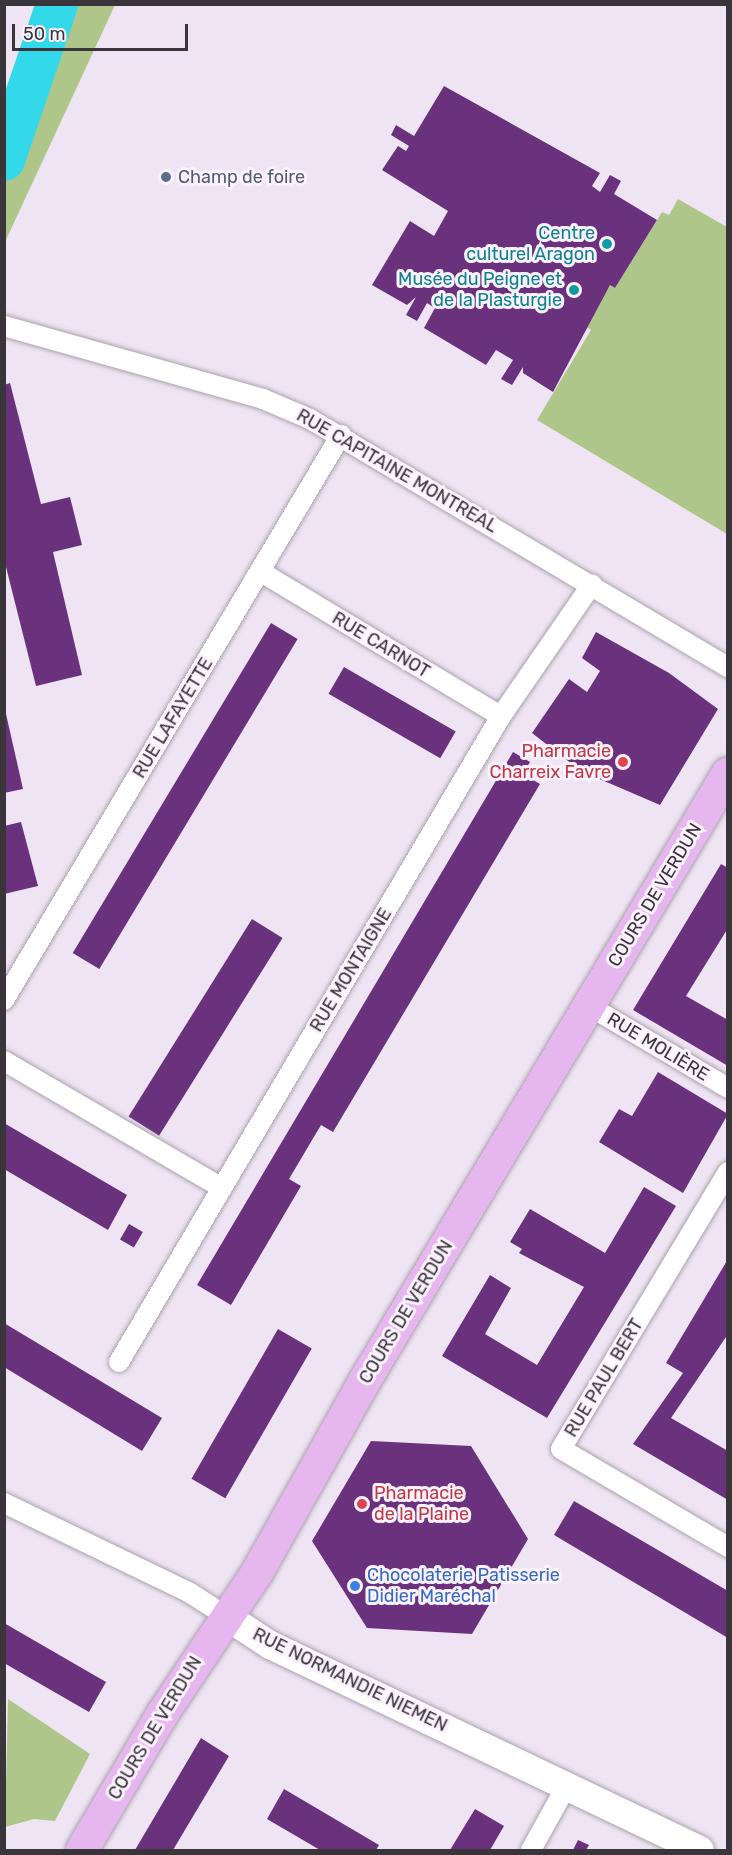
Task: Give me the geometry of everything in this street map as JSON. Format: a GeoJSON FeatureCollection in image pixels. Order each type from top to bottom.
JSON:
{"type":"FeatureCollection","features":[{"type":"Feature","properties":{"kind":"main road","name":"COURS DE VERDUN"},"geometry":{"type":"LineString","coordinates":[[82,1851],[226,1616],[258,1571],[364,1382],[728,773]]}},
{"type":"Feature","properties":{"kind":"main road","name":"RUE NORMANDIE NIEMEN"},"geometry":{"type":"LineString","coordinates":[[226,1616],[270,1645],[567,1785],[700,1851]]}},
{"type":"Feature","properties":{"kind":"street","name":"RUE CAPITAINE MONTREAL"},"geometry":{"type":"LineString","coordinates":[[4,326],[263,399],[341,435],[728,667]]}},
{"type":"Feature","properties":{"kind":"street","name":"RUE LAFAYETTE"},"geometry":{"type":"LineString","coordinates":[[4,1000],[12,972],[261,572],[341,435]]}},
{"type":"Feature","properties":{"kind":"street","name":"RUE CARNOT"},"geometry":{"type":"LineString","coordinates":[[261,572],[501,716]]}},
{"type":"Feature","properties":{"kind":"street","name":"RUE MONTAIGNE"},"geometry":{"type":"LineString","coordinates":[[119,1362],[501,716],[592,584]]}},
{"type":"Feature","properties":{"kind":"street","name":"RUE MOLIÈRE"},"geometry":{"type":"LineString","coordinates":[[589,1006],[728,1088]]}},
{"type":"Feature","properties":{"kind":"street"},"geometry":{"type":"LineString","coordinates":[[4,1061],[222,1188]]}},
{"type":"Feature","properties":{"kind":"street","name":"RUE PAUL BERT"},"geometry":{"type":"LineString","coordinates":[[728,1172],[561,1449],[728,1547]]}},
{"type":"Feature","properties":{"kind":"street","name":"RUE NORMANDIE NIEMEN"},"geometry":{"type":"LineString","coordinates":[[4,1503],[190,1593],[226,1616]]}},
{"type":"Feature","properties":{"kind":"street"},"geometry":{"type":"LineString","coordinates":[[531,1851],[567,1785]]}},
{"type":"Feature","properties":{"kind":"green space"},"geometry":{"type":"Polygon","coordinates":[[[38,5],[115,5],[5,242],[5,139],[38,5]]]}},
{"type":"Feature","properties":{"kind":"green space"},"geometry":{"type":"Polygon","coordinates":[[[678,199],[727,227],[727,534],[537,420],[591,330],[585,326],[610,285],[615,288],[662,212],[669,215],[678,199]]]}},
{"type":"Feature","properties":{"kind":"green space"},"geometry":{"type":"Polygon","coordinates":[[[8,1699],[90,1754],[55,1821],[34,1819],[5,1827],[8,1699]]]}},
{"type":"Feature","properties":{"kind":"building","name":"Centre culturel Aragon"},"geometry":{"type":"Polygon","coordinates":[[[444,86],[600,173],[592,186],[600,192],[610,175],[621,181],[614,194],[657,220],[615,288],[610,285],[553,392],[523,373],[523,367],[512,385],[501,379],[513,360],[496,350],[486,365],[424,328],[435,308],[427,303],[417,321],[406,315],[416,297],[407,305],[372,285],[410,221],[434,236],[448,211],[382,170],[398,146],[406,151],[409,146],[391,135],[396,125],[414,136],[444,86]]]}},
{"type":"Feature","properties":{"kind":"building"},"geometry":{"type":"Polygon","coordinates":[[[10,383],[41,504],[70,497],[82,545],[53,552],[82,675],[36,686],[4,559],[4,385],[10,383]]]}},
{"type":"Feature","properties":{"kind":"building"},"geometry":{"type":"Polygon","coordinates":[[[271,623],[298,639],[99,969],[73,953],[271,623]]]}},
{"type":"Feature","properties":{"kind":"building"},"geometry":{"type":"Polygon","coordinates":[[[596,632],[669,673],[718,709],[660,805],[581,771],[532,733],[569,679],[587,692],[600,671],[582,658],[596,632]]]}},
{"type":"Feature","properties":{"kind":"building"},"geometry":{"type":"Polygon","coordinates":[[[344,667],[456,732],[440,758],[328,694],[344,667]]]}},
{"type":"Feature","properties":{"kind":"building"},"geometry":{"type":"Polygon","coordinates":[[[4,705],[23,789],[4,793],[4,705]]]}},
{"type":"Feature","properties":{"kind":"building"},"geometry":{"type":"Polygon","coordinates":[[[513,752],[530,762],[523,774],[540,784],[333,1132],[321,1125],[289,1179],[301,1186],[231,1305],[197,1285],[513,752]]]}},
{"type":"Feature","properties":{"kind":"building"},"geometry":{"type":"Polygon","coordinates":[[[21,822],[38,886],[4,894],[4,826],[21,822]]]}},
{"type":"Feature","properties":{"kind":"building"},"geometry":{"type":"Polygon","coordinates":[[[721,864],[728,868],[728,928],[686,996],[728,1020],[728,1066],[633,1010],[721,864]]]}},
{"type":"Feature","properties":{"kind":"building"},"geometry":{"type":"Polygon","coordinates":[[[252,919],[283,938],[159,1136],[129,1117],[252,919]]]}},
{"type":"Feature","properties":{"kind":"building"},"geometry":{"type":"Polygon","coordinates":[[[658,1072],[728,1114],[683,1193],[599,1142],[619,1109],[632,1116],[658,1072]]]}},
{"type":"Feature","properties":{"kind":"building"},"geometry":{"type":"Polygon","coordinates":[[[4,1123],[127,1195],[108,1230],[4,1169],[4,1123]]]}},
{"type":"Feature","properties":{"kind":"building"},"geometry":{"type":"Polygon","coordinates":[[[644,1187],[676,1206],[547,1418],[442,1356],[490,1275],[511,1288],[485,1334],[537,1365],[584,1287],[519,1253],[522,1249],[510,1242],[530,1209],[605,1253],[644,1187]]]}},
{"type":"Feature","properties":{"kind":"building"},"geometry":{"type":"Polygon","coordinates":[[[129,1224],[143,1232],[134,1248],[120,1240],[129,1224]]]}},
{"type":"Feature","properties":{"kind":"building"},"geometry":{"type":"Polygon","coordinates":[[[728,1259],[728,1334],[671,1418],[728,1451],[728,1500],[633,1444],[683,1373],[666,1363],[728,1259]]]}},
{"type":"Feature","properties":{"kind":"building"},"geometry":{"type":"Polygon","coordinates":[[[4,1323],[162,1418],[142,1451],[4,1367],[4,1323]]]}},
{"type":"Feature","properties":{"kind":"building"},"geometry":{"type":"Polygon","coordinates":[[[278,1329],[312,1348],[225,1498],[191,1479],[278,1329]]]}},
{"type":"Feature","properties":{"kind":"building"},"geometry":{"type":"Polygon","coordinates":[[[371,1441],[471,1446],[528,1539],[472,1634],[367,1628],[312,1541],[371,1441]]]}},
{"type":"Feature","properties":{"kind":"building"},"geometry":{"type":"Polygon","coordinates":[[[574,1501],[728,1591],[728,1638],[554,1535],[574,1501]]]}},
{"type":"Feature","properties":{"kind":"building"},"geometry":{"type":"Polygon","coordinates":[[[4,1623],[106,1682],[89,1712],[4,1663],[4,1623]]]}},
{"type":"Feature","properties":{"kind":"building"},"geometry":{"type":"Polygon","coordinates":[[[201,1738],[229,1756],[173,1850],[135,1850],[201,1738]]]}},
{"type":"Feature","properties":{"kind":"building"},"geometry":{"type":"Polygon","coordinates":[[[284,1789],[379,1845],[376,1850],[320,1850],[267,1819],[284,1789]]]}},
{"type":"Feature","properties":{"kind":"building"},"geometry":{"type":"Polygon","coordinates":[[[475,1809],[504,1826],[490,1850],[450,1850],[475,1809]]]}},
{"type":"Feature","properties":{"kind":"building"},"geometry":{"type":"Polygon","coordinates":[[[578,1840],[589,1845],[586,1850],[573,1850],[578,1840]]]}},
{"type":"Feature","properties":{"kind":"waterway"},"geometry":{"type":"LineString","coordinates":[[4,160],[57,4]]}},
{"type":"Feature","properties":{"kind":"place","name":"Champ de foire"},"geometry":{"type":"Point","coordinates":[166,177]}},
{"type":"Feature","properties":{"kind":"place","name":"Centre culturel Aragon"},"geometry":{"type":"Point","coordinates":[607,244]}},
{"type":"Feature","properties":{"kind":"place","name":"Musée du Peigne et de la Plasturgie"},"geometry":{"type":"Point","coordinates":[574,290]}},
{"type":"Feature","properties":{"kind":"place","name":"Pharmacie Charreix Favre"},"geometry":{"type":"Point","coordinates":[623,762]}},
{"type":"Feature","properties":{"kind":"place","name":"Pharmacie de la Plaine"},"geometry":{"type":"Point","coordinates":[362,1504]}},
{"type":"Feature","properties":{"kind":"place","name":"Chocolaterie Patisserie Didier Maréchal"},"geometry":{"type":"Point","coordinates":[355,1586]}}]}
